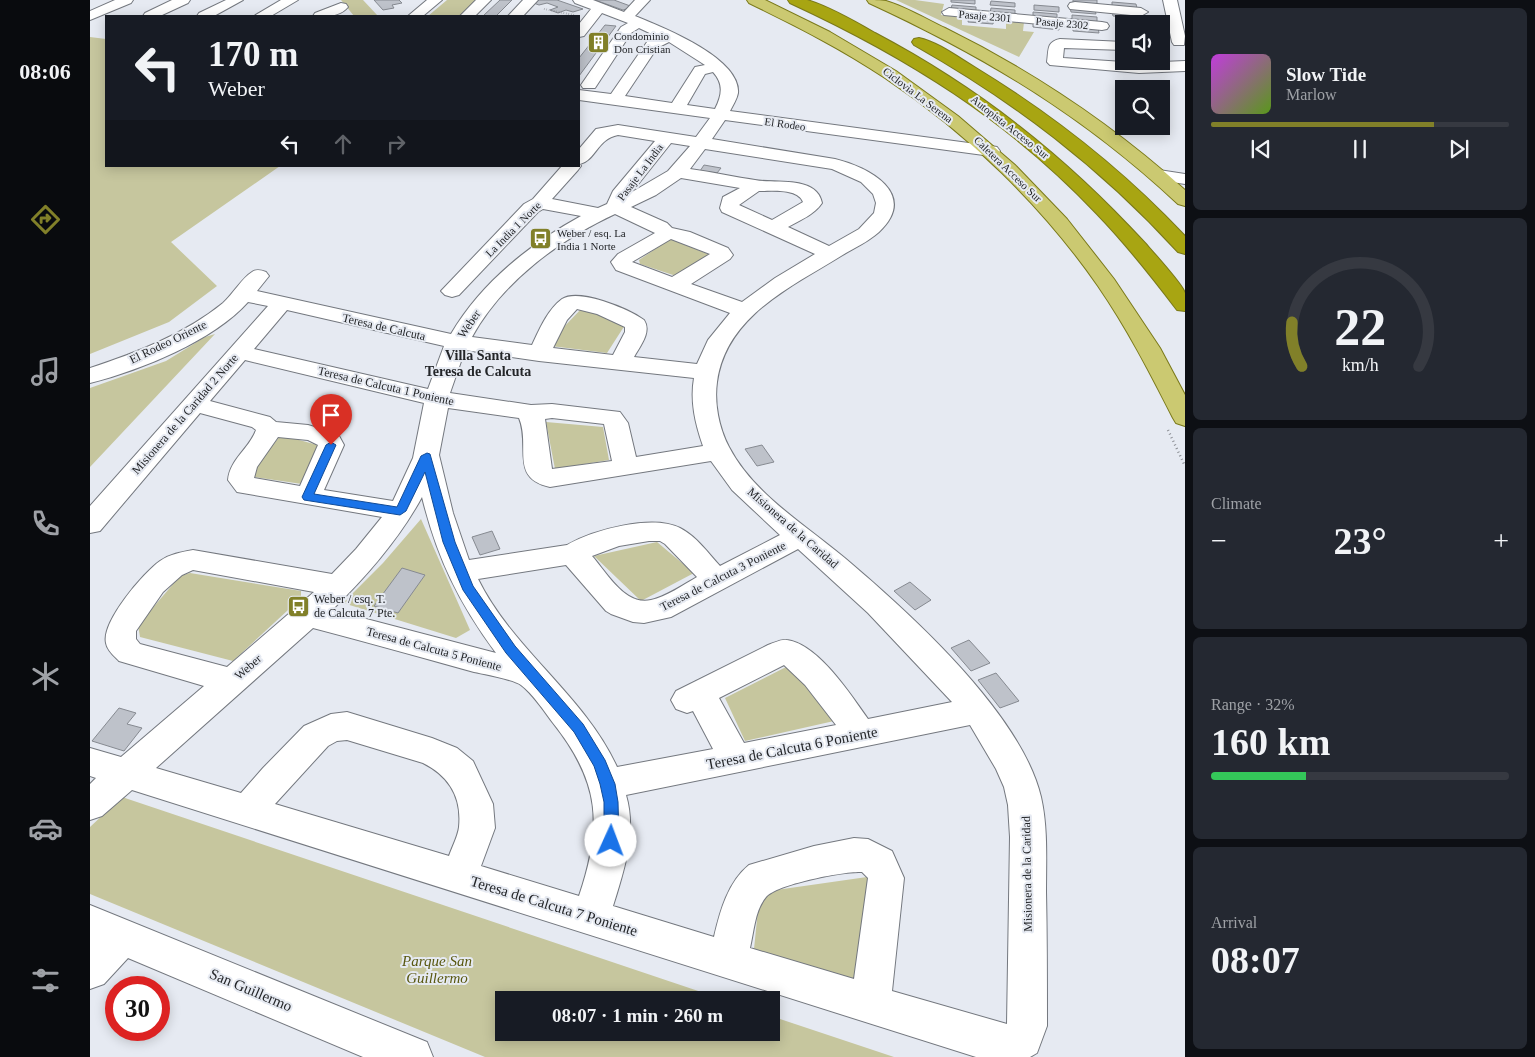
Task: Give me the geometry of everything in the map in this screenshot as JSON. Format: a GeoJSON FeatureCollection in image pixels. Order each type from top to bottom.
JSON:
{"type":"FeatureCollection","features":[{"type":"Feature","properties":{"kind":"highway","name":"Autopista Acceso Sur"},"geometry":{"type":"LineString","coordinates":[[795,0],[858,29],[917,61],[964,91],[1011,125],[1057,163],[1102,207],[1150,261],[1185,305]]}},
{"type":"Feature","properties":{"kind":"highway"},"geometry":{"type":"LineString","coordinates":[[832,0],[868,17]]}},
{"type":"Feature","properties":{"kind":"highway","name":"Autopista Acceso Sur"},"geometry":{"type":"LineString","coordinates":[[903,33],[978,76],[1050,125],[1129,192],[1185,248]]}},
{"type":"Feature","properties":{"kind":"main road","name":"Caletera Acceso Sur"},"geometry":{"type":"LineString","coordinates":[[754,0],[826,35],[888,72],[941,110],[991,151],[1038,196],[1097,268],[1137,327],[1185,418]]}},
{"type":"Feature","properties":{"kind":"main road"},"geometry":{"type":"LineString","coordinates":[[874,0],[954,39],[1026,80],[1096,127],[1158,175],[1185,200]]}},
{"type":"Feature","properties":{"kind":"street"},"geometry":{"type":"LineString","coordinates":[[93,23],[126,0]]}},
{"type":"Feature","properties":{"kind":"street"},"geometry":{"type":"LineString","coordinates":[[152,15],[183,0]]}},
{"type":"Feature","properties":{"kind":"street"},"geometry":{"type":"LineString","coordinates":[[206,15],[236,0]]}},
{"type":"Feature","properties":{"kind":"street"},"geometry":{"type":"LineString","coordinates":[[263,15],[291,0]]}},
{"type":"Feature","properties":{"kind":"street"},"geometry":{"type":"LineString","coordinates":[[409,13],[416,0]]}},
{"type":"Feature","properties":{"kind":"street"},"geometry":{"type":"LineString","coordinates":[[409,13],[435,0]]}},
{"type":"Feature","properties":{"kind":"street"},"geometry":{"type":"LineString","coordinates":[[468,15],[484,0]]}},
{"type":"Feature","properties":{"kind":"street"},"geometry":{"type":"LineString","coordinates":[[580,0],[595,13],[626,18]]}},
{"type":"Feature","properties":{"kind":"street"},"geometry":{"type":"LineString","coordinates":[[584,90],[626,30],[626,18],[643,0]]}},
{"type":"Feature","properties":{"kind":"street"},"geometry":{"type":"LineString","coordinates":[[1170,0],[1185,2]]}},
{"type":"Feature","properties":{"kind":"street"},"geometry":{"type":"LineString","coordinates":[[1170,0],[1179,18],[1174,38]]}},
{"type":"Feature","properties":{"kind":"street"},"geometry":{"type":"LineString","coordinates":[[1021,19],[1022,2]]}},
{"type":"Feature","properties":{"kind":"street"},"geometry":{"type":"LineString","coordinates":[[517,15],[535,4]]}},
{"type":"Feature","properties":{"kind":"street"},"geometry":{"type":"LineString","coordinates":[[1062,5],[1141,12]]}},
{"type":"Feature","properties":{"kind":"street"},"geometry":{"type":"LineString","coordinates":[[323,15],[341,8]]}},
{"type":"Feature","properties":{"kind":"street","name":"Pasaje 2301"},"geometry":{"type":"LineString","coordinates":[[949,12],[1021,19]]}},
{"type":"Feature","properties":{"kind":"street"},"geometry":{"type":"LineString","coordinates":[[580,32],[595,13]]}},
{"type":"Feature","properties":{"kind":"street","name":"Weber"},"geometry":{"type":"LineString","coordinates":[[90,805],[308,615],[339,586],[375,547],[400,511],[427,456],[445,370],[457,342],[488,298],[504,281],[560,236],[650,189],[676,172],[682,141],[712,114],[730,91],[729,82],[719,67],[693,49],[626,18]]}},
{"type":"Feature","properties":{"kind":"street","name":"Pasaje 2302"},"geometry":{"type":"LineString","coordinates":[[1021,19],[1102,26]]}},
{"type":"Feature","properties":{"kind":"street"},"geometry":{"type":"LineString","coordinates":[[616,100],[652,45],[670,37]]}},
{"type":"Feature","properties":{"kind":"street"},"geometry":{"type":"LineString","coordinates":[[1115,46],[1060,43],[1057,44],[1055,62],[1115,67]]}},
{"type":"Feature","properties":{"kind":"street"},"geometry":{"type":"LineString","coordinates":[[1170,66],[1185,66]]}},
{"type":"Feature","properties":{"kind":"street"},"geometry":{"type":"LineString","coordinates":[[676,109],[700,70],[719,67]]}},
{"type":"Feature","properties":{"kind":"street","name":"El Rodeo"},"geometry":{"type":"LineString","coordinates":[[584,90],[616,100],[676,109],[991,151]]}},
{"type":"Feature","properties":{"kind":"street","name":"Misionera de la Caridad"},"geometry":{"type":"LineString","coordinates":[[580,158],[600,135],[609,131],[622,131],[835,164],[852,169],[872,181],[881,191],[885,201],[880,219],[868,230],[768,292],[744,310],[722,336],[710,359],[706,372],[706,411],[712,438],[742,484],[855,582],[948,676],[1000,744],[1012,766],[1022,790],[1027,813],[1027,1026],[1022,1038],[1018,1042]]}},
{"type":"Feature","properties":{"kind":"street","name":"Pasaje La India"},"geometry":{"type":"LineString","coordinates":[[608,210],[620,195],[682,141]]}},
{"type":"Feature","properties":{"kind":"street","name":"La India 1 Norte"},"geometry":{"type":"LineString","coordinates":[[488,298],[452,291],[531,208],[542,202],[543,198],[571,167]]}},
{"type":"Feature","properties":{"kind":"street"},"geometry":{"type":"LineString","coordinates":[[676,172],[751,186],[795,189],[808,193],[812,197],[813,203],[807,208],[772,228]]}},
{"type":"Feature","properties":{"kind":"street"},"geometry":{"type":"LineString","coordinates":[[1158,175],[1185,179]]}},
{"type":"Feature","properties":{"kind":"street"},"geometry":{"type":"LineString","coordinates":[[751,186],[751,189],[730,201],[727,205],[731,210],[831,254]]}},
{"type":"Feature","properties":{"kind":"street"},"geometry":{"type":"LineString","coordinates":[[542,202],[608,210],[660,227],[665,232],[683,236],[721,252],[723,255],[674,285]]}},
{"type":"Feature","properties":{"kind":"street"},"geometry":{"type":"LineString","coordinates":[[665,232],[663,236],[624,258],[621,264],[625,268],[744,310]]}},
{"type":"Feature","properties":{"kind":"street","name":"El Rodeo Oriente"},"geometry":{"type":"LineString","coordinates":[[90,376],[134,360],[176,341],[212,321],[237,300],[259,276]]}},
{"type":"Feature","properties":{"kind":"street","name":"Teresa de Calcuta"},"geometry":{"type":"LineString","coordinates":[[237,300],[276,309],[457,342],[539,354],[706,372]]}},
{"type":"Feature","properties":{"kind":"street"},"geometry":{"type":"LineString","coordinates":[[539,354],[548,335],[563,312],[571,303],[582,302],[629,320],[636,325],[636,332],[620,363]]}},
{"type":"Feature","properties":{"kind":"street","name":"Misionera de la Caridad 2 Norte"},"geometry":{"type":"LineString","coordinates":[[90,524],[276,309]]}},
{"type":"Feature","properties":{"kind":"street","name":"Teresa de Calcuta 1 Poniente"},"geometry":{"type":"LineString","coordinates":[[239,352],[438,399],[528,413],[552,411],[611,417],[616,423],[626,467]]}},
{"type":"Feature","properties":{"kind":"street"},"geometry":{"type":"LineString","coordinates":[[194,404],[265,424],[268,430],[265,438],[242,472],[241,480],[251,488],[400,511]]}},
{"type":"Feature","properties":{"kind":"street"},"geometry":{"type":"LineString","coordinates":[[528,413],[533,420],[538,470],[544,477],[555,479],[719,451]]}},
{"type":"Feature","properties":{"kind":"street"},"geometry":{"type":"LineString","coordinates":[[268,430],[287,429],[320,436],[329,440],[331,445],[308,497]]}},
{"type":"Feature","properties":{"kind":"street"},"geometry":{"type":"LineString","coordinates":[[427,456],[440,512],[461,572],[476,602],[510,649],[578,728],[600,764],[608,784],[612,821],[611,841],[606,868],[590,917]]}},
{"type":"Feature","properties":{"kind":"street"},"geometry":{"type":"LineString","coordinates":[[461,572],[572,555],[584,547],[595,543],[652,531],[663,532],[675,538],[716,580]]}},
{"type":"Feature","properties":{"kind":"street","name":"Teresa de Calcuta 3 Poniente"},"geometry":{"type":"LineString","coordinates":[[572,555],[579,560],[616,603],[633,611],[643,612],[661,608],[800,536]]}},
{"type":"Feature","properties":{"kind":"street"},"geometry":{"type":"LineString","coordinates":[[232,680],[130,653],[121,643],[120,631],[168,568],[180,562],[193,560],[339,586]]}},
{"type":"Feature","properties":{"kind":"street","name":"Teresa de Calcuta 5 Poniente"},"geometry":{"type":"LineString","coordinates":[[308,615],[532,675]]}},
{"type":"Feature","properties":{"kind":"street"},"geometry":{"type":"LineString","coordinates":[[736,759],[693,696],[779,653],[789,652],[796,656],[822,682],[861,734]]}},
{"type":"Feature","properties":{"kind":"street","name":"Teresa de Calcuta 6 Poniente"},"geometry":{"type":"LineString","coordinates":[[608,784],[976,711]]}},
{"type":"Feature","properties":{"kind":"street"},"geometry":{"type":"LineString","coordinates":[[248,811],[275,778],[316,736],[330,728],[346,726],[432,752],[445,758],[461,772],[476,804],[477,828],[459,877]]}},
{"type":"Feature","properties":{"kind":"street","name":"Teresa de Calcuta 7 Poniente"},"geometry":{"type":"LineString","coordinates":[[90,762],[871,1004],[1004,1044],[1018,1042]]}},
{"type":"Feature","properties":{"kind":"street"},"geometry":{"type":"LineString","coordinates":[[728,960],[743,900],[751,884],[756,880],[846,856],[865,855],[881,864],[886,878],[871,1004]]}},
{"type":"Feature","properties":{"kind":"street"},"geometry":{"type":"LineString","coordinates":[[90,970],[106,930]]}},
{"type":"Feature","properties":{"kind":"street","name":"San Guillermo"},"geometry":{"type":"LineString","coordinates":[[106,930],[412,1057]]}},
{"type":"Feature","properties":{"kind":"path"},"geometry":{"type":"LineString","coordinates":[[535,4],[552,12],[595,13]]}},
{"type":"Feature","properties":{"kind":"path"},"geometry":{"type":"LineString","coordinates":[[1168,430],[1185,466]]}},
{"type":"Feature","properties":{"kind":"green space"},"geometry":{"type":"Polygon","coordinates":[[[341,0],[363,0],[377,15],[353,15],[341,0]]]}},
{"type":"Feature","properties":{"kind":"green space"},"geometry":{"type":"Polygon","coordinates":[[[447,0],[479,0],[463,15],[429,15],[447,0]]]}},
{"type":"Feature","properties":{"kind":"green space"},"geometry":{"type":"Polygon","coordinates":[[[896,0],[915,0],[944,4],[941,15],[962,17],[962,25],[1006,29],[1006,21],[1024,22],[1023,31],[1034,32],[1019,57],[896,0]]]}},
{"type":"Feature","properties":{"kind":"green space"},"geometry":{"type":"Polygon","coordinates":[[[90,37],[105,39],[105,167],[279,167],[171,242],[217,286],[169,322],[90,354],[90,37]]]}},
{"type":"Feature","properties":{"kind":"green space"},"geometry":{"type":"Polygon","coordinates":[[[670,239],[713,256],[676,276],[640,264],[639,260],[670,239]]]}},
{"type":"Feature","properties":{"kind":"green space"},"geometry":{"type":"Polygon","coordinates":[[[582,308],[625,325],[607,353],[551,346],[561,330],[582,308]]]}},
{"type":"Feature","properties":{"kind":"green space"},"geometry":{"type":"Polygon","coordinates":[[[215,334],[90,467],[90,388],[166,361],[205,337],[215,334]]]}},
{"type":"Feature","properties":{"kind":"green space"},"geometry":{"type":"Polygon","coordinates":[[[546,422],[603,427],[609,460],[555,469],[546,422]]]}},
{"type":"Feature","properties":{"kind":"green space"},"geometry":{"type":"Polygon","coordinates":[[[281,435],[321,446],[302,484],[248,476],[281,435]]]}},
{"type":"Feature","properties":{"kind":"green space"},"geometry":{"type":"Polygon","coordinates":[[[421,519],[470,630],[456,638],[343,603],[383,563],[421,519]]]}},
{"type":"Feature","properties":{"kind":"green space"},"geometry":{"type":"Polygon","coordinates":[[[657,542],[694,573],[641,601],[594,556],[657,542]]]}},
{"type":"Feature","properties":{"kind":"green space"},"geometry":{"type":"Polygon","coordinates":[[[190,573],[301,591],[301,598],[233,661],[140,637],[138,625],[180,576],[190,573]]]}},
{"type":"Feature","properties":{"kind":"green space"},"geometry":{"type":"Polygon","coordinates":[[[790,665],[834,721],[745,741],[725,698],[790,665]]]}},
{"type":"Feature","properties":{"kind":"green space","name":"Parque San Guillermo"},"geometry":{"type":"Polygon","coordinates":[[[122,797],[698,991],[495,991],[495,1041],[780,1041],[780,1019],[894,1057],[485,1057],[90,894],[90,827],[122,797]]]}},
{"type":"Feature","properties":{"kind":"green space"},"geometry":{"type":"Polygon","coordinates":[[[874,876],[864,984],[754,949],[759,900],[769,891],[874,876]]]}},
{"type":"Feature","properties":{"kind":"building"},"geometry":{"type":"Polygon","coordinates":[[[374,0],[399,0],[402,3],[392,5],[394,8],[383,10],[374,0]]]}},
{"type":"Feature","properties":{"kind":"building"},"geometry":{"type":"Polygon","coordinates":[[[500,0],[512,0],[497,15],[484,15],[500,0]]]}},
{"type":"Feature","properties":{"kind":"building"},"geometry":{"type":"Polygon","coordinates":[[[557,0],[583,9],[573,12],[566,10],[558,13],[550,10],[558,7],[547,3],[539,5],[531,2],[557,0]]]}},
{"type":"Feature","properties":{"kind":"building"},"geometry":{"type":"Polygon","coordinates":[[[595,0],[614,0],[633,7],[623,10],[595,0]]]}},
{"type":"Feature","properties":{"kind":"building"},"geometry":{"type":"Polygon","coordinates":[[[951,0],[975,0],[975,4],[951,2],[951,0]]]}},
{"type":"Feature","properties":{"kind":"building"},"geometry":{"type":"Polygon","coordinates":[[[1073,0],[1097,0],[1097,5],[1073,3],[1073,0]]]}},
{"type":"Feature","properties":{"kind":"building"},"geometry":{"type":"Polygon","coordinates":[[[991,1],[1015,3],[1015,7],[990,5],[991,1]]]}},
{"type":"Feature","properties":{"kind":"building"},"geometry":{"type":"Polygon","coordinates":[[[1112,2],[1136,4],[1137,8],[1112,6],[1112,2]]]}},
{"type":"Feature","properties":{"kind":"building"},"geometry":{"type":"Polygon","coordinates":[[[952,5],[976,7],[976,11],[951,9],[952,5]]]}},
{"type":"Feature","properties":{"kind":"building"},"geometry":{"type":"Polygon","coordinates":[[[1034,5],[1059,7],[1059,12],[1034,10],[1034,5]]]}},
{"type":"Feature","properties":{"kind":"building"},"geometry":{"type":"Polygon","coordinates":[[[1070,7],[1095,10],[1096,14],[1071,12],[1070,7]]]}},
{"type":"Feature","properties":{"kind":"building"},"geometry":{"type":"Polygon","coordinates":[[[991,8],[1015,10],[1015,15],[990,13],[991,8]]]}},
{"type":"Feature","properties":{"kind":"building"},"geometry":{"type":"Polygon","coordinates":[[[1112,11],[1137,15],[1115,15],[1113,16],[1112,11]]]}},
{"type":"Feature","properties":{"kind":"building"},"geometry":{"type":"Polygon","coordinates":[[[1033,12],[1057,14],[1057,19],[1033,17],[1033,12]]]}},
{"type":"Feature","properties":{"kind":"building"},"geometry":{"type":"Polygon","coordinates":[[[1072,15],[1097,17],[1097,22],[1072,20],[1072,15]]]}},
{"type":"Feature","properties":{"kind":"building"},"geometry":{"type":"Polygon","coordinates":[[[969,17],[994,19],[993,24],[968,22],[969,17]]]}},
{"type":"Feature","properties":{"kind":"building"},"geometry":{"type":"Polygon","coordinates":[[[1033,22],[1059,25],[1059,30],[1033,27],[1033,22]]]}},
{"type":"Feature","properties":{"kind":"building","name":"Condominio Don Cristian"},"geometry":{"type":"Polygon","coordinates":[[[605,25],[616,26],[580,75],[580,57],[605,25]]]}},
{"type":"Feature","properties":{"kind":"building"},"geometry":{"type":"Polygon","coordinates":[[[1073,26],[1098,28],[1099,33],[1073,31],[1073,26]]]}},
{"type":"Feature","properties":{"kind":"building"},"geometry":{"type":"Polygon","coordinates":[[[704,165],[721,168],[717,173],[700,171],[704,165]]]}},
{"type":"Feature","properties":{"kind":"building"},"geometry":{"type":"Polygon","coordinates":[[[762,445],[774,462],[757,466],[745,449],[762,445]]]}},
{"type":"Feature","properties":{"kind":"building"},"geometry":{"type":"Polygon","coordinates":[[[492,531],[500,549],[480,555],[472,537],[492,531]]]}},
{"type":"Feature","properties":{"kind":"building"},"geometry":{"type":"Polygon","coordinates":[[[402,568],[425,575],[398,613],[374,606],[402,568]]]}},
{"type":"Feature","properties":{"kind":"building"},"geometry":{"type":"Polygon","coordinates":[[[910,582],[931,600],[915,610],[894,591],[910,582]]]}},
{"type":"Feature","properties":{"kind":"building"},"geometry":{"type":"Polygon","coordinates":[[[969,640],[990,663],[971,671],[951,648],[969,640]]]}},
{"type":"Feature","properties":{"kind":"building"},"geometry":{"type":"Polygon","coordinates":[[[996,673],[1019,701],[1000,708],[978,680],[996,673]]]}},
{"type":"Feature","properties":{"kind":"building"},"geometry":{"type":"Polygon","coordinates":[[[119,708],[136,713],[127,724],[142,728],[124,751],[92,741],[119,708]]]}},
{"type":"Feature","properties":{"kind":"place","name":"Condominio Don Cristian"},"geometry":{"type":"Point","coordinates":[598,42]}},
{"type":"Feature","properties":{"kind":"place","name":"Weber / esq. La India 1 Norte"},"geometry":{"type":"Point","coordinates":[541,239]}},
{"type":"Feature","properties":{"kind":"place","name":"Weber / esq. T. de Calcuta 7 Pte."},"geometry":{"type":"Point","coordinates":[298,606]}},
{"type":"Feature","properties":{"kind":"district","name":"Villa Santa Teresa de Calcuta"},"geometry":{"type":"Point","coordinates":[478,364]}},
{"type":"Feature","properties":{"kind":"route"},"geometry":{"type":"LineString","coordinates":[[331,445],[308,497],[400,511],[412,491],[427,456],[432,484],[449,542],[476,602],[510,649],[578,728],[600,764],[608,784],[611,802],[611,841]]}}]}
